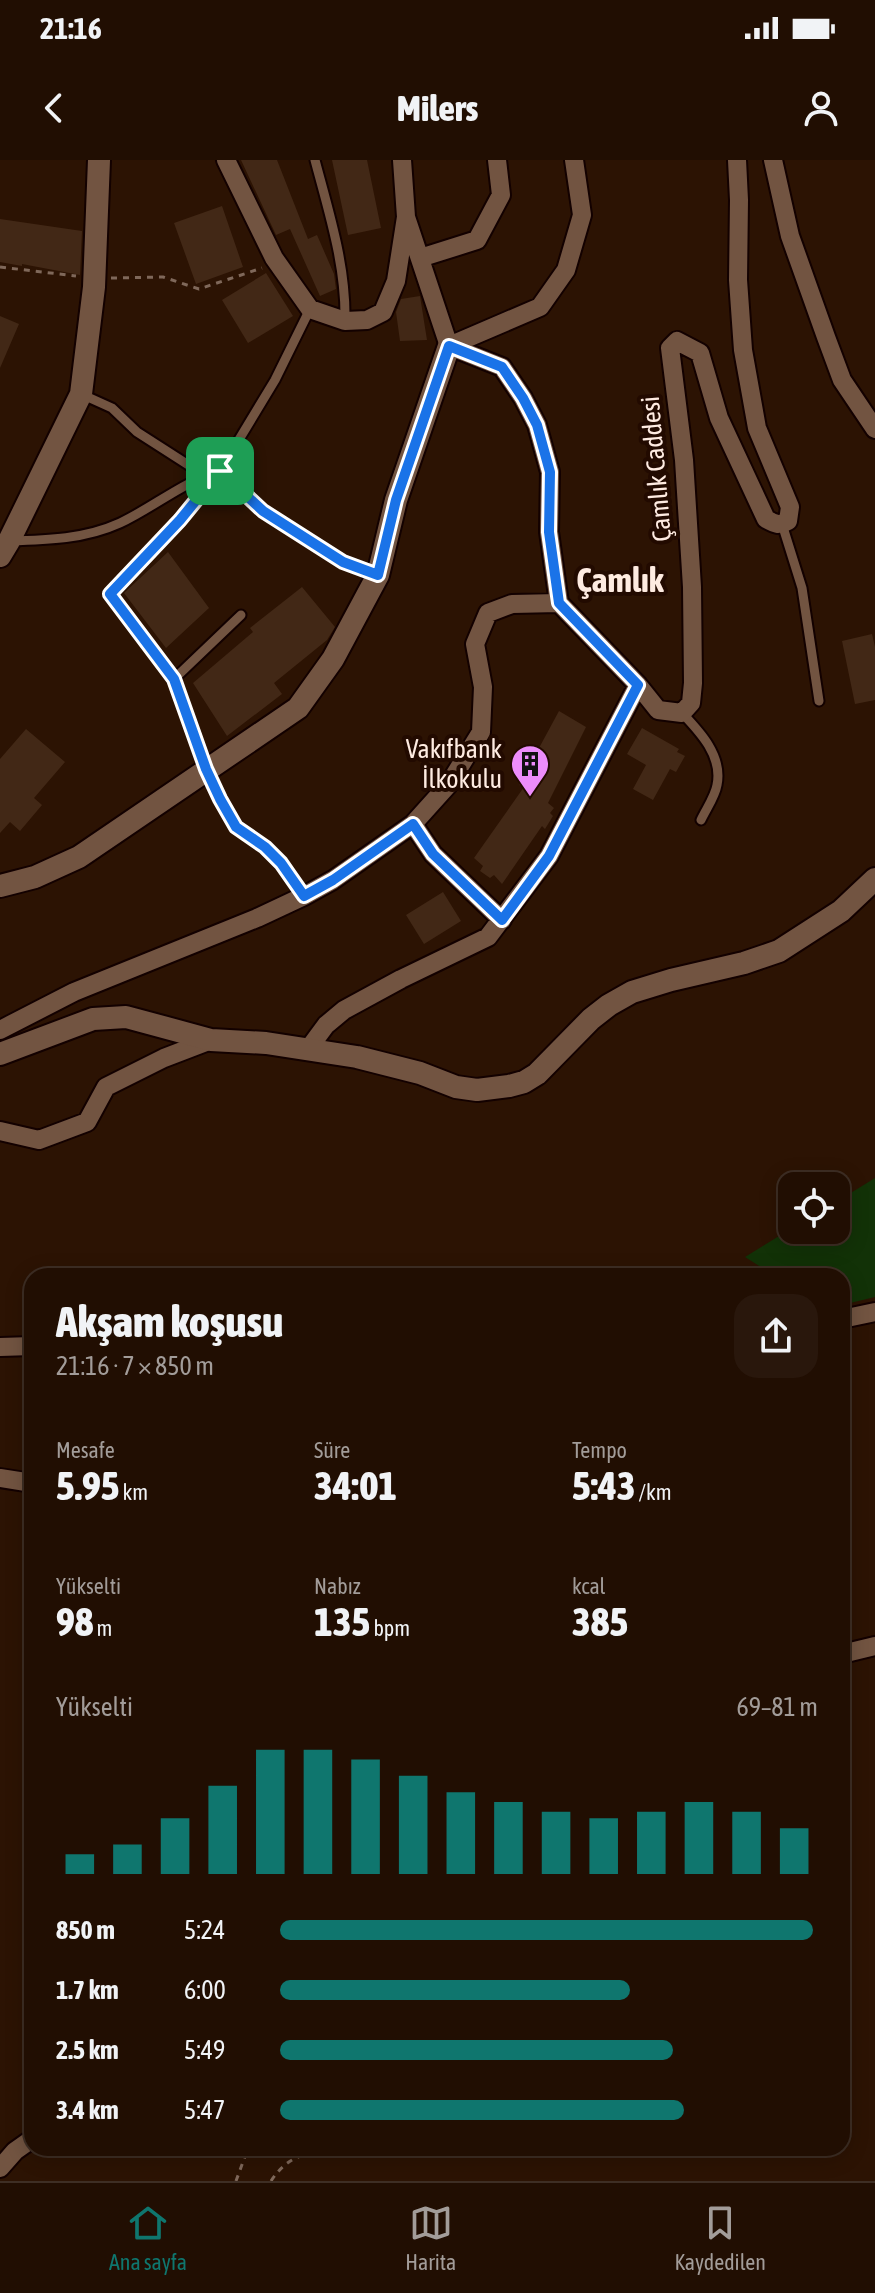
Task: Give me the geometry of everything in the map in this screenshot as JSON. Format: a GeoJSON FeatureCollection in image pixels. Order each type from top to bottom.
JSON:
{"type":"FeatureCollection","features":[{"type":"Feature","properties":{"kind":"street"},"geometry":{"type":"LineString","coordinates":[[5,548],[81,394],[94,278],[99,160]]}},
{"type":"Feature","properties":{"kind":"street"},"geometry":{"type":"LineString","coordinates":[[226,160],[277,263],[310,309],[345,321],[367,320],[383,312],[396,281],[406,217],[402,160]]}},
{"type":"Feature","properties":{"kind":"street"},"geometry":{"type":"LineString","coordinates":[[420,258],[477,240],[501,195],[497,160]]}},
{"type":"Feature","properties":{"kind":"street"},"geometry":{"type":"LineString","coordinates":[[449,346],[540,307],[566,270],[582,215],[574,160]]}},
{"type":"Feature","properties":{"kind":"street"},"geometry":{"type":"LineString","coordinates":[[737,160],[738,280],[743,350],[757,428],[790,507],[788,521],[782,524]]}},
{"type":"Feature","properties":{"kind":"street"},"geometry":{"type":"LineString","coordinates":[[773,160],[790,236],[842,380],[875,429]]}},
{"type":"Feature","properties":{"kind":"street"},"geometry":{"type":"LineString","coordinates":[[0,886],[35,877],[79,857],[298,708],[333,659],[378,575],[396,500],[449,346],[406,217]]}},
{"type":"Feature","properties":{"kind":"street","name":"Çamlık Caddesi"},"geometry":{"type":"LineString","coordinates":[[682,713],[691,703],[693,683],[692,587],[684,460],[670,348],[677,341],[700,353],[719,418],[766,519],[782,524]]}},
{"type":"Feature","properties":{"kind":"street"},"geometry":{"type":"LineString","coordinates":[[449,346],[502,367],[537,425],[550,472],[549,532],[559,603],[658,710],[682,713]]}},
{"type":"Feature","properties":{"kind":"street"},"geometry":{"type":"LineString","coordinates":[[0,1030],[74,992],[304,896],[333,880],[413,824],[449,784],[481,732],[483,687],[475,644],[488,613],[512,604],[559,603]]}},
{"type":"Feature","properties":{"kind":"street"},"geometry":{"type":"LineString","coordinates":[[309,1048],[326,1025],[344,1010],[488,937],[549,856],[638,685]]}},
{"type":"Feature","properties":{"kind":"street"},"geometry":{"type":"LineString","coordinates":[[413,824],[433,854],[502,920]]}},
{"type":"Feature","properties":{"kind":"street"},"geometry":{"type":"LineString","coordinates":[[0,1054],[73,1025],[108,1017],[144,1021],[211,1040],[309,1048],[370,1060],[466,1089],[487,1089],[524,1082],[548,1064],[591,1019],[609,1005],[632,992],[779,951],[841,911],[875,879]]}},
{"type":"Feature","properties":{"kind":"street"},"geometry":{"type":"LineString","coordinates":[[0,1131],[39,1140],[87,1122],[106,1087],[164,1058],[211,1040]]}},
{"type":"Feature","properties":{"kind":"street"},"geometry":{"type":"LineString","coordinates":[[850,1317],[875,1312]]}},
{"type":"Feature","properties":{"kind":"street"},"geometry":{"type":"LineString","coordinates":[[0,1347],[24,1346]]}},
{"type":"Feature","properties":{"kind":"street"},"geometry":{"type":"LineString","coordinates":[[0,1478],[24,1482]]}},
{"type":"Feature","properties":{"kind":"street"},"geometry":{"type":"LineString","coordinates":[[850,1652],[875,1646]]}},
{"type":"Feature","properties":{"kind":"street"},"geometry":{"type":"LineString","coordinates":[[0,2168],[24,2145]]}},
{"type":"Feature","properties":{"kind":"lane"},"geometry":{"type":"LineString","coordinates":[[315,160],[341,262],[345,321]]}},
{"type":"Feature","properties":{"kind":"lane"},"geometry":{"type":"LineString","coordinates":[[5,548],[107,529],[204,475],[220,471],[275,380],[310,309]]}},
{"type":"Feature","properties":{"kind":"lane"},"geometry":{"type":"LineString","coordinates":[[81,394],[112,408],[137,432],[204,475]]}},
{"type":"Feature","properties":{"kind":"lane"},"geometry":{"type":"LineString","coordinates":[[180,520],[110,594],[174,679],[206,769],[236,827],[265,847],[281,863],[304,896]]}},
{"type":"Feature","properties":{"kind":"lane"},"geometry":{"type":"LineString","coordinates":[[782,524],[802,588],[819,701]]}},
{"type":"Feature","properties":{"kind":"lane"},"geometry":{"type":"LineString","coordinates":[[174,679],[241,615]]}},
{"type":"Feature","properties":{"kind":"lane"},"geometry":{"type":"LineString","coordinates":[[682,713],[709,744],[717,769],[717,786],[701,820]]}},
{"type":"Feature","properties":{"kind":"path"},"geometry":{"type":"LineString","coordinates":[[0,267],[94,278],[163,277],[199,289],[277,263]]}},
{"type":"Feature","properties":{"kind":"path"},"geometry":{"type":"LineString","coordinates":[[180,520],[220,471],[263,511],[343,562],[378,575]]}},
{"type":"Feature","properties":{"kind":"path"},"geometry":{"type":"LineString","coordinates":[[236,2181],[245,2156]]}},
{"type":"Feature","properties":{"kind":"path"},"geometry":{"type":"LineString","coordinates":[[271,2181],[280,2168],[300,2156]]}},
{"type":"Feature","properties":{"kind":"green space"},"geometry":{"type":"Polygon","coordinates":[[[875,1178],[875,1297],[850,1303],[850,1268],[762,1268],[745,1257],[778,1237],[778,1244],[850,1244],[850,1193],[875,1178]]]}},
{"type":"Feature","properties":{"kind":"building"},"geometry":{"type":"Polygon","coordinates":[[[241,160],[277,160],[308,239],[317,235],[334,274],[336,289],[320,296],[290,229],[276,235],[241,160]]]}},
{"type":"Feature","properties":{"kind":"building"},"geometry":{"type":"Polygon","coordinates":[[[332,160],[367,160],[381,228],[348,235],[332,160]]]}},
{"type":"Feature","properties":{"kind":"building"},"geometry":{"type":"Polygon","coordinates":[[[222,206],[243,267],[196,284],[174,223],[222,206]]]}},
{"type":"Feature","properties":{"kind":"building"},"geometry":{"type":"Polygon","coordinates":[[[0,219],[82,231],[80,275],[0,262],[0,219]]]}},
{"type":"Feature","properties":{"kind":"building"},"geometry":{"type":"Polygon","coordinates":[[[266,273],[293,316],[248,343],[222,300],[266,273]]]}},
{"type":"Feature","properties":{"kind":"building"},"geometry":{"type":"Polygon","coordinates":[[[420,296],[427,340],[400,341],[396,312],[401,299],[420,296]]]}},
{"type":"Feature","properties":{"kind":"building"},"geometry":{"type":"Polygon","coordinates":[[[0,316],[19,324],[0,368],[0,316]]]}},
{"type":"Feature","properties":{"kind":"building"},"geometry":{"type":"Polygon","coordinates":[[[168,552],[209,608],[166,648],[124,593],[168,552]]]}},
{"type":"Feature","properties":{"kind":"building"},"geometry":{"type":"Polygon","coordinates":[[[302,587],[335,627],[327,640],[274,683],[282,694],[227,736],[193,683],[253,632],[250,628],[302,587]]]}},
{"type":"Feature","properties":{"kind":"building"},"geometry":{"type":"Polygon","coordinates":[[[872,634],[875,647],[875,700],[855,704],[842,641],[872,634]]]}},
{"type":"Feature","properties":{"kind":"building","name":"Vakıfbank İlkokulu"},"geometry":{"type":"Polygon","coordinates":[[[559,711],[586,727],[548,803],[554,808],[550,813],[553,816],[545,829],[542,826],[502,884],[494,875],[490,878],[480,871],[483,866],[474,858],[524,787],[519,785],[559,711]]]}},
{"type":"Feature","properties":{"kind":"building"},"geometry":{"type":"Polygon","coordinates":[[[642,728],[679,749],[677,752],[685,756],[676,772],[670,769],[653,800],[633,789],[646,765],[627,754],[642,728]]]}},
{"type":"Feature","properties":{"kind":"building"},"geometry":{"type":"Polygon","coordinates":[[[26,729],[65,762],[34,798],[42,805],[20,831],[10,822],[0,833],[0,759],[26,729]]]}},
{"type":"Feature","properties":{"kind":"building"},"geometry":{"type":"Polygon","coordinates":[[[443,892],[461,921],[424,944],[406,915],[443,892]]]}},
{"type":"Feature","properties":{"kind":"place","name":"Vakıfbank İlkokulu"},"geometry":{"type":"Point","coordinates":[530,798]}},
{"type":"Feature","properties":{"kind":"district","name":"Çamlık"},"geometry":{"type":"Point","coordinates":[620,580]}},
{"type":"Feature","properties":{"kind":"route"},"geometry":{"type":"LineString","coordinates":[[449,346],[502,367],[523,398],[537,425],[550,472],[549,532],[559,603],[638,685],[549,856],[502,920],[433,854],[413,824],[333,880],[304,896],[281,863],[265,847],[236,827],[206,769],[174,679],[110,594],[180,520],[220,471],[263,511],[343,562],[378,575],[396,500],[449,346]]}}]}
